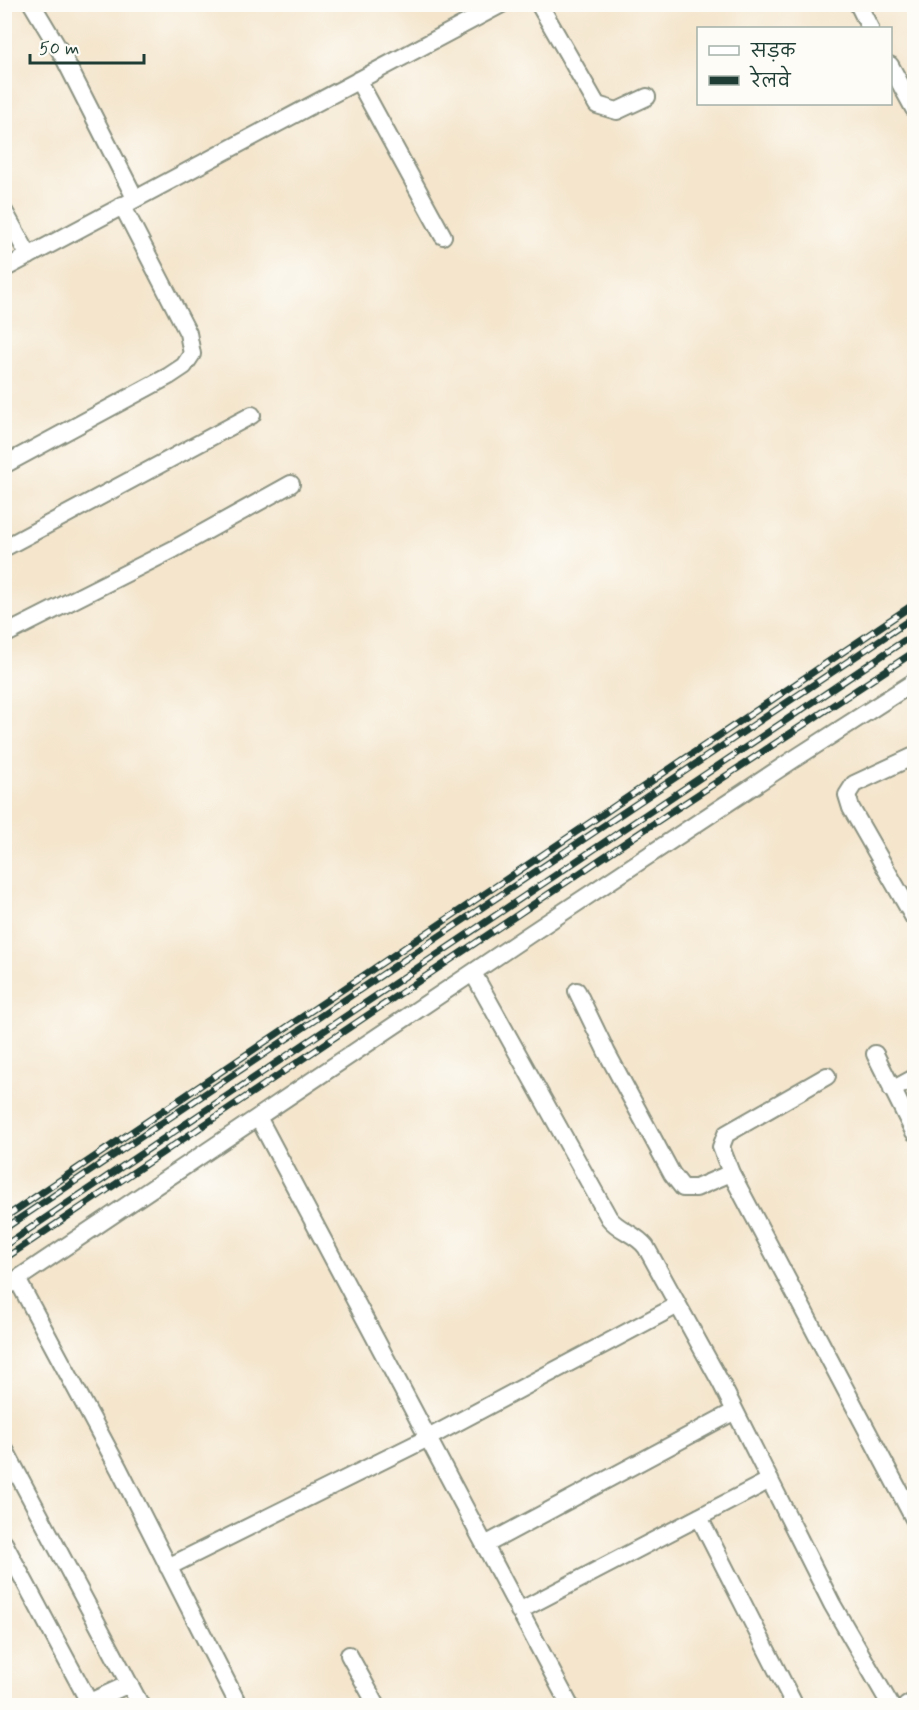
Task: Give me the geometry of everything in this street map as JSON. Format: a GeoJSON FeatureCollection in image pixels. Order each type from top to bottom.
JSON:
{"type":"FeatureCollection","features":[{"type":"Feature","properties":{"kind":"street"},"geometry":{"type":"LineString","coordinates":[[4,465],[169,376],[184,366],[192,354],[188,333],[63,56],[32,4]]}},
{"type":"Feature","properties":{"kind":"street"},"geometry":{"type":"LineString","coordinates":[[4,269],[502,4]]}},
{"type":"Feature","properties":{"kind":"street"},"geometry":{"type":"LineString","coordinates":[[539,4],[597,105],[617,111],[647,97]]}},
{"type":"Feature","properties":{"kind":"street"},"geometry":{"type":"LineString","coordinates":[[858,4],[870,27]]}},
{"type":"Feature","properties":{"kind":"street"},"geometry":{"type":"LineString","coordinates":[[892,67],[915,109]]}},
{"type":"Feature","properties":{"kind":"street"},"geometry":{"type":"LineString","coordinates":[[358,80],[443,236]]}},
{"type":"Feature","properties":{"kind":"street"},"geometry":{"type":"LineString","coordinates":[[4,211],[29,256]]}},
{"type":"Feature","properties":{"kind":"street"},"geometry":{"type":"LineString","coordinates":[[4,548],[252,415]]}},
{"type":"Feature","properties":{"kind":"street"},"geometry":{"type":"LineString","coordinates":[[4,635],[174,549],[291,484]]}},
{"type":"Feature","properties":{"kind":"street"},"geometry":{"type":"LineString","coordinates":[[239,1706],[168,1567],[11,1284],[790,761],[915,682]]}},
{"type":"Feature","properties":{"kind":"street"},"geometry":{"type":"LineString","coordinates":[[915,756],[854,784],[847,795],[851,808],[915,918]]}},
{"type":"Feature","properties":{"kind":"street"},"geometry":{"type":"LineString","coordinates":[[473,973],[609,1218],[613,1223],[639,1238],[678,1305],[735,1411],[832,1604],[891,1706]]}},
{"type":"Feature","properties":{"kind":"street"},"geometry":{"type":"LineString","coordinates":[[577,992],[612,1063],[672,1174],[683,1188],[696,1188],[731,1173]]}},
{"type":"Feature","properties":{"kind":"street"},"geometry":{"type":"LineString","coordinates":[[875,1054],[915,1132]]}},
{"type":"Feature","properties":{"kind":"street"},"geometry":{"type":"LineString","coordinates":[[826,1076],[726,1134],[721,1148],[731,1173],[915,1519]]}},
{"type":"Feature","properties":{"kind":"street"},"geometry":{"type":"LineString","coordinates":[[892,1090],[915,1078]]}},
{"type":"Feature","properties":{"kind":"street"},"geometry":{"type":"LineString","coordinates":[[259,1119],[570,1706]]}},
{"type":"Feature","properties":{"kind":"street"},"geometry":{"type":"LineString","coordinates":[[168,1567],[428,1438],[678,1305]]}},
{"type":"Feature","properties":{"kind":"street"},"geometry":{"type":"LineString","coordinates":[[484,1545],[735,1411]]}},
{"type":"Feature","properties":{"kind":"street"},"geometry":{"type":"LineString","coordinates":[[4,1448],[141,1706]]}},
{"type":"Feature","properties":{"kind":"street"},"geometry":{"type":"LineString","coordinates":[[519,1611],[770,1480]]}},
{"type":"Feature","properties":{"kind":"street"},"geometry":{"type":"LineString","coordinates":[[699,1517],[795,1706]]}},
{"type":"Feature","properties":{"kind":"street"},"geometry":{"type":"LineString","coordinates":[[4,1542],[85,1704],[129,1684]]}},
{"type":"Feature","properties":{"kind":"street"},"geometry":{"type":"LineString","coordinates":[[349,1655],[377,1706]]}},
{"type":"Feature","properties":{"kind":"street"},"geometry":{"type":"LineString","coordinates":[[906,1706],[915,1701]]}},
{"type":"Feature","properties":{"kind":"railway"},"geometry":{"type":"LineString","coordinates":[[4,1218],[914,604]]}},
{"type":"Feature","properties":{"kind":"railway"},"geometry":{"type":"LineString","coordinates":[[4,1229],[914,617]]}},
{"type":"Feature","properties":{"kind":"railway"},"geometry":{"type":"LineString","coordinates":[[4,1246],[914,634]]}},
{"type":"Feature","properties":{"kind":"railway"},"geometry":{"type":"LineString","coordinates":[[4,1259],[914,652]]}}]}
